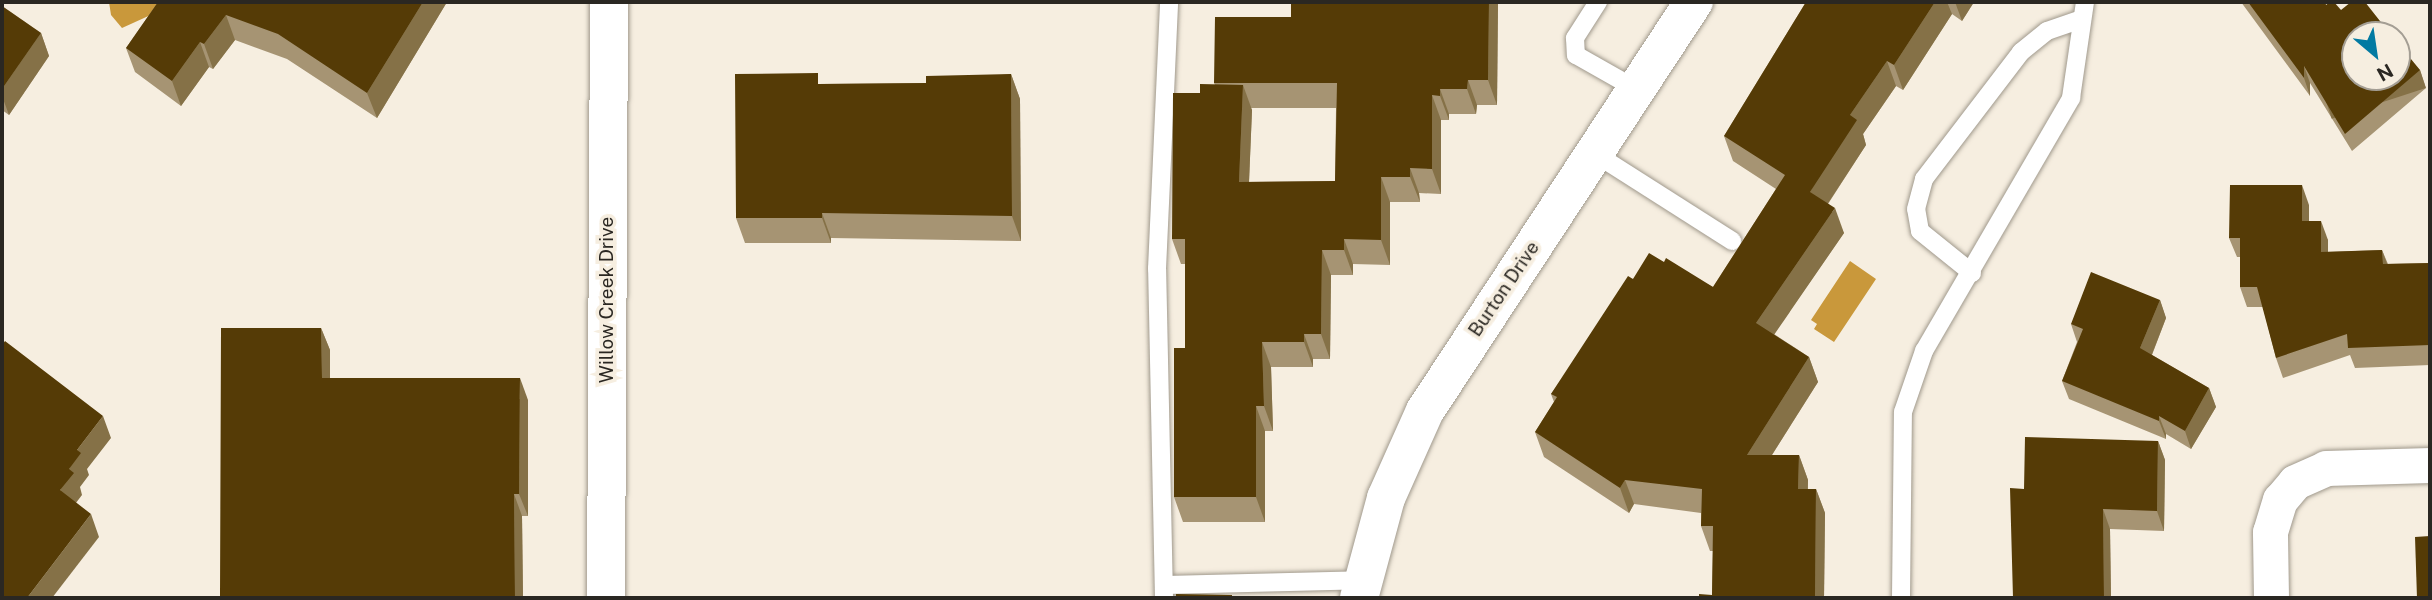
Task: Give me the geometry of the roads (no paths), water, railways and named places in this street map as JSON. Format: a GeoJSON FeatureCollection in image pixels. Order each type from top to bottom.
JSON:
{"type":"FeatureCollection","features":[{"type":"Feature","properties":{"kind":"street","name":"Willow Creek Drive"},"geometry":{"type":"LineString","coordinates":[[606,598],[609,2]]}},
{"type":"Feature","properties":{"kind":"street","name":"Burton Drive"},"geometry":{"type":"LineString","coordinates":[[1361,589],[1390,488],[1425,411],[1694,2]]}},
{"type":"Feature","properties":{"kind":"street"},"geometry":{"type":"LineString","coordinates":[[2272,598],[2270,532],[2280,500],[2295,482],[2326,468],[2430,465]]}},
{"type":"Feature","properties":{"kind":"lane"},"geometry":{"type":"LineString","coordinates":[[1169,2],[1157,269],[1164,592],[1361,589]]}},
{"type":"Feature","properties":{"kind":"lane"},"geometry":{"type":"LineString","coordinates":[[1598,2],[1575,38],[1576,55],[1636,89]]}},
{"type":"Feature","properties":{"kind":"lane"},"geometry":{"type":"LineString","coordinates":[[1972,273],[1920,231],[1916,209],[1924,179],[2021,51],[2083,10]]}},
{"type":"Feature","properties":{"kind":"lane"},"geometry":{"type":"LineString","coordinates":[[1901,598],[1903,412],[1924,351],[1972,273],[2071,98],[2083,10]]}},
{"type":"Feature","properties":{"kind":"lane"},"geometry":{"type":"LineString","coordinates":[[1594,153],[1732,241]]}}]}
